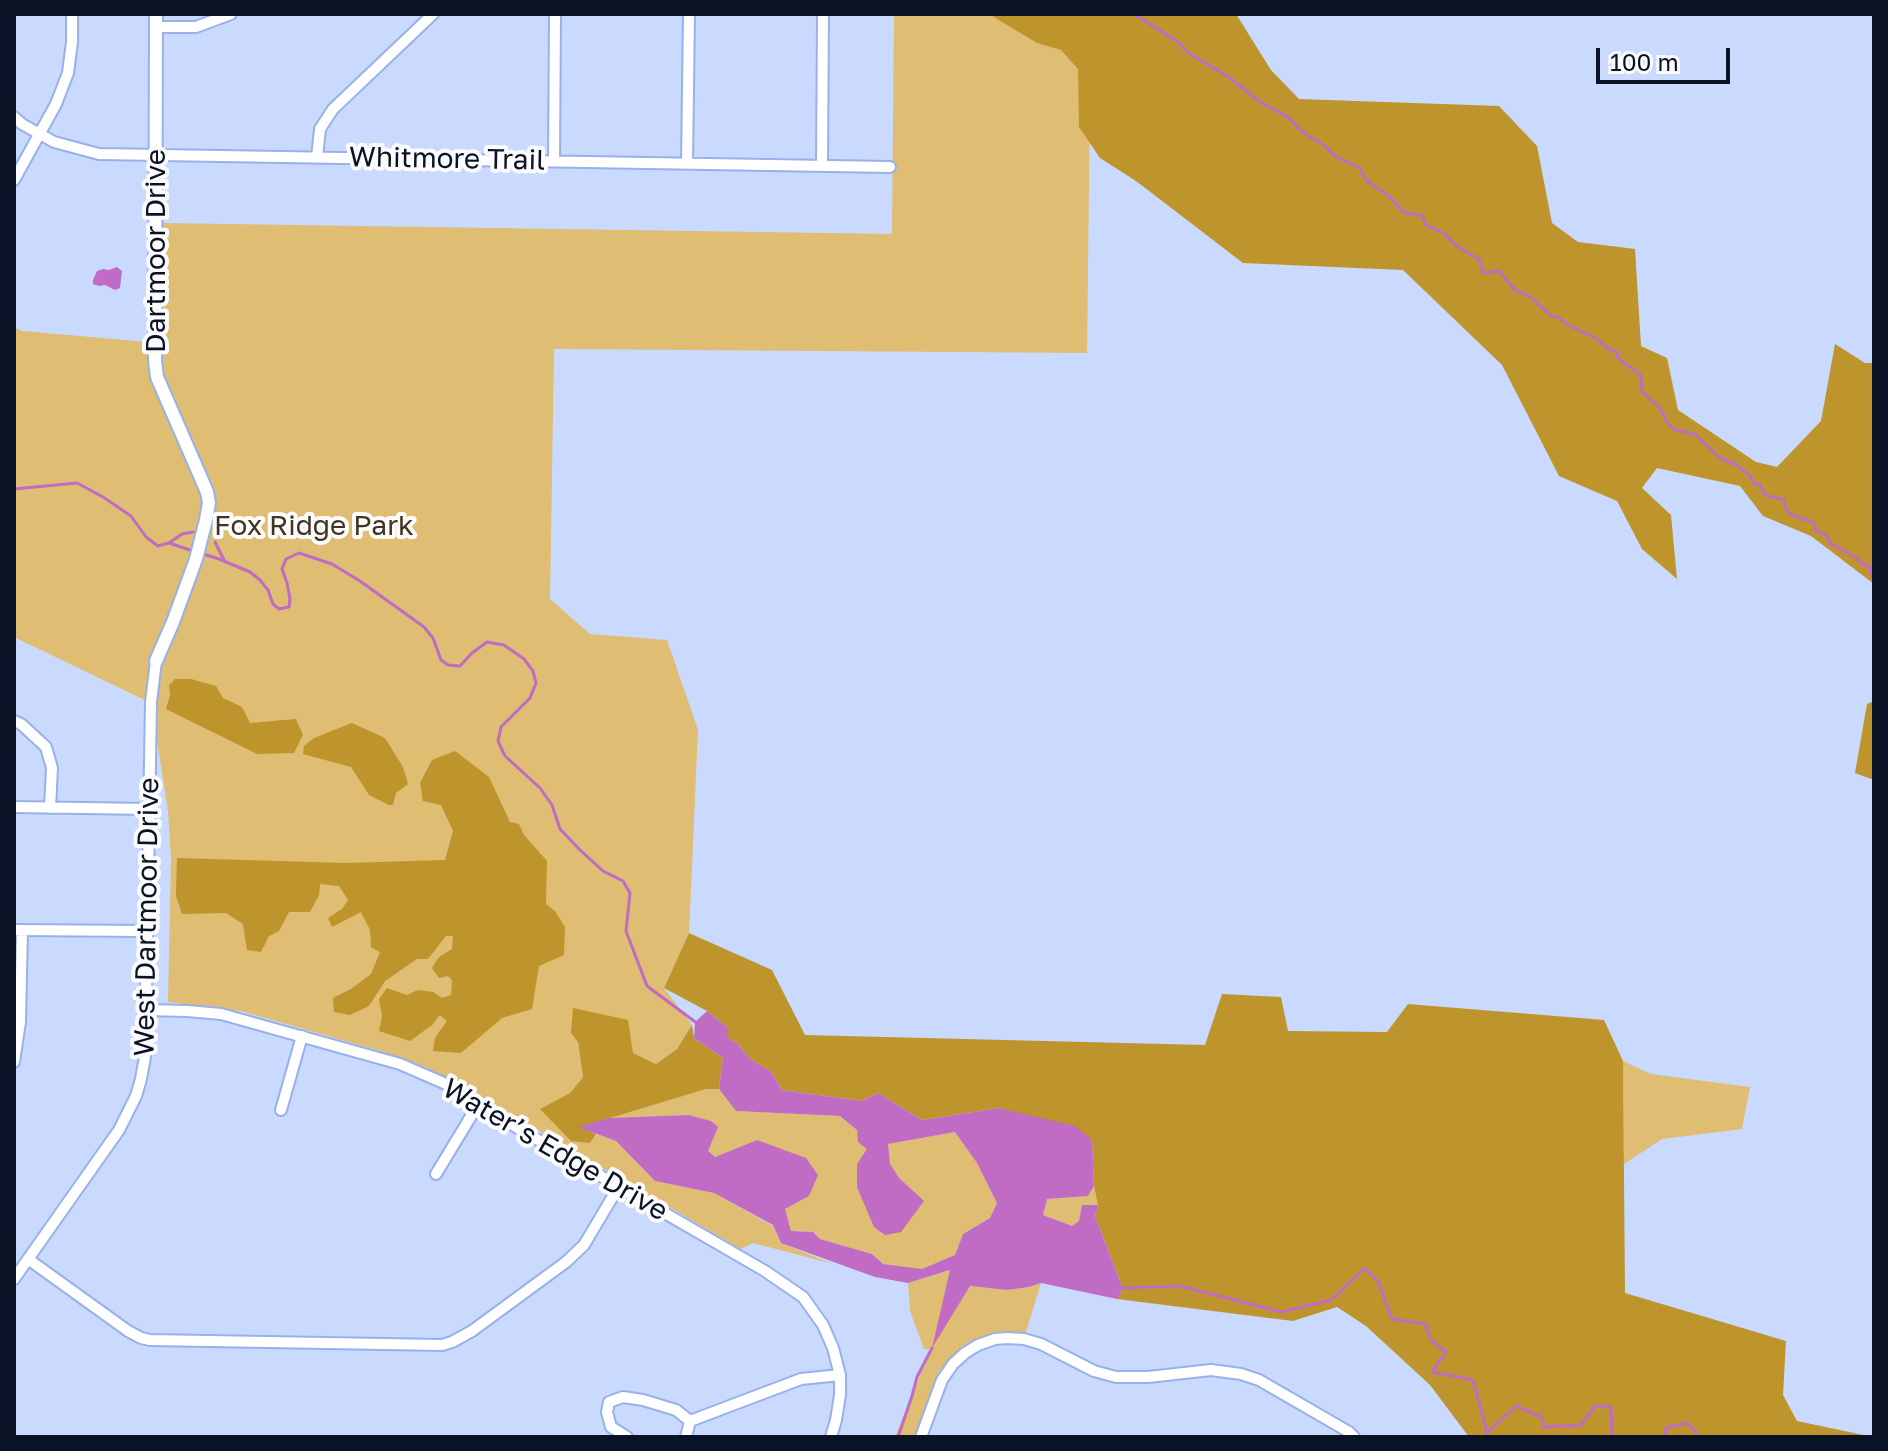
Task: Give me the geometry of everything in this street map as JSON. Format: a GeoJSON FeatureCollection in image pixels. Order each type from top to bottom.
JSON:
{"type":"FeatureCollection","features":[{"type":"Feature","properties":{"kind":"street"},"geometry":{"type":"LineString","coordinates":[[14,180],[56,104],[68,73],[72,14]]}},
{"type":"Feature","properties":{"kind":"street"},"geometry":{"type":"LineString","coordinates":[[156,20],[196,27],[231,14]]}},
{"type":"Feature","properties":{"kind":"street"},"geometry":{"type":"LineString","coordinates":[[317,157],[320,129],[333,109],[433,14]]}},
{"type":"Feature","properties":{"kind":"street"},"geometry":{"type":"LineString","coordinates":[[554,161],[555,14]]}},
{"type":"Feature","properties":{"kind":"street"},"geometry":{"type":"LineString","coordinates":[[687,163],[689,14]]}},
{"type":"Feature","properties":{"kind":"street"},"geometry":{"type":"LineString","coordinates":[[822,165],[823,14]]}},
{"type":"Feature","properties":{"kind":"street","name":"Dartmoor Drive"},"geometry":{"type":"LineString","coordinates":[[156,20],[155,361],[157,377],[209,503],[196,559],[156,661]]}},
{"type":"Feature","properties":{"kind":"street","name":"Whitmore Trail"},"geometry":{"type":"LineString","coordinates":[[14,117],[54,142],[99,154],[890,167]]}},
{"type":"Feature","properties":{"kind":"street","name":"West Dartmoor Drive"},"geometry":{"type":"LineString","coordinates":[[14,1279],[119,1130],[141,1079],[145,1057],[151,702],[156,661]]}},
{"type":"Feature","properties":{"kind":"street"},"geometry":{"type":"LineString","coordinates":[[14,721],[46,747],[52,768],[50,808]]}},
{"type":"Feature","properties":{"kind":"street"},"geometry":{"type":"LineString","coordinates":[[14,807],[150,809]]}},
{"type":"Feature","properties":{"kind":"street"},"geometry":{"type":"LineString","coordinates":[[14,1062],[20,1022],[18,930],[146,931]]}},
{"type":"Feature","properties":{"kind":"street","name":"Water’s Edge Drive"},"geometry":{"type":"LineString","coordinates":[[146,1010],[221,1014],[400,1064],[446,1084],[765,1271],[803,1297],[823,1325],[833,1348],[840,1375],[840,1395],[831,1437]]}},
{"type":"Feature","properties":{"kind":"street"},"geometry":{"type":"LineString","coordinates":[[281,1110],[302,1036]]}},
{"type":"Feature","properties":{"kind":"street"},"geometry":{"type":"LineString","coordinates":[[436,1174],[479,1103]]}},
{"type":"Feature","properties":{"kind":"street"},"geometry":{"type":"LineString","coordinates":[[28,1259],[128,1331],[150,1340],[442,1345],[472,1331],[566,1262],[584,1245],[619,1186]]}},
{"type":"Feature","properties":{"kind":"street"},"geometry":{"type":"LineString","coordinates":[[921,1437],[947,1372],[959,1358],[978,1345],[1000,1338],[1024,1339],[1041,1344],[1094,1371],[1116,1377],[1211,1370],[1232,1372],[1259,1380],[1354,1437]]}},
{"type":"Feature","properties":{"kind":"street"},"geometry":{"type":"LineString","coordinates":[[690,1421],[801,1379],[840,1375]]}},
{"type":"Feature","properties":{"kind":"street"},"geometry":{"type":"LineString","coordinates":[[627,1437],[611,1427],[607,1412],[609,1402],[623,1397],[676,1410],[690,1421]]}},
{"type":"Feature","properties":{"kind":"street"},"geometry":{"type":"LineString","coordinates":[[686,1437],[690,1421]]}},
{"type":"Feature","properties":{"kind":"green space","name":"Fox Ridge Park"},"geometry":{"type":"Polygon","coordinates":[[[894,14],[1091,14],[1087,353],[554,349],[550,599],[590,634],[667,640],[698,730],[689,933],[664,988],[692,1025],[677,1049],[656,1064],[633,1053],[578,1042],[583,1077],[570,1093],[540,1109],[590,1143],[596,1134],[616,1141],[655,1181],[714,1193],[773,1226],[781,1243],[833,1264],[753,1243],[741,1249],[428,1068],[241,1011],[168,1002],[171,858],[168,811],[151,703],[14,637],[14,327],[22,331],[160,343],[162,223],[892,234],[894,14]]]}},
{"type":"Feature","properties":{"kind":"green space"},"geometry":{"type":"Polygon","coordinates":[[[1623,1061],[1651,1074],[1750,1087],[1742,1129],[1662,1139],[1624,1164],[1623,1061]]]}},
{"type":"Feature","properties":{"kind":"green space"},"geometry":{"type":"Polygon","coordinates":[[[706,1089],[719,1089],[736,1111],[840,1116],[857,1130],[867,1149],[924,1201],[889,1164],[888,1144],[955,1132],[977,1163],[997,1203],[990,1218],[963,1234],[955,1255],[922,1269],[883,1264],[872,1254],[820,1239],[813,1232],[791,1231],[785,1209],[809,1196],[757,1140],[715,1157],[708,1152],[711,1121],[689,1115],[608,1118],[706,1089]]]}},
{"type":"Feature","properties":{"kind":"green space"},"geometry":{"type":"Polygon","coordinates":[[[1094,1186],[1098,1205],[1082,1205],[1079,1221],[1072,1226],[1043,1215],[1047,1199],[1087,1196],[1094,1186]]]}},
{"type":"Feature","properties":{"kind":"green space"},"geometry":{"type":"Polygon","coordinates":[[[951,1270],[933,1345],[969,1286],[1007,1290],[1041,1283],[1026,1332],[996,1332],[967,1343],[939,1371],[914,1437],[895,1437],[931,1349],[924,1349],[910,1311],[908,1283],[951,1270]]]}},
{"type":"Feature","properties":{"kind":"shaded area"},"geometry":{"type":"Polygon","coordinates":[[[989,14],[1236,14],[1271,70],[1299,99],[1499,106],[1537,146],[1552,223],[1578,242],[1635,249],[1641,346],[1667,358],[1678,410],[1756,462],[1777,467],[1821,421],[1835,344],[1865,363],[1874,363],[1874,584],[1811,536],[1763,516],[1740,486],[1657,468],[1642,488],[1671,515],[1677,579],[1642,549],[1617,501],[1559,476],[1502,365],[1403,270],[1243,263],[1136,181],[1100,158],[1079,127],[1078,69],[1061,50],[1037,43],[989,14]]]}},
{"type":"Feature","properties":{"kind":"shaded area"},"geometry":{"type":"Polygon","coordinates":[[[117,267],[122,271],[120,288],[115,290],[93,284],[97,271],[117,267]]]}},
{"type":"Feature","properties":{"kind":"shaded area"},"geometry":{"type":"Polygon","coordinates":[[[175,679],[191,679],[216,686],[223,698],[242,707],[250,723],[296,719],[303,735],[294,753],[257,754],[166,709],[169,685],[175,679]]]}},
{"type":"Feature","properties":{"kind":"shaded area"},"geometry":{"type":"Polygon","coordinates":[[[1874,701],[1874,780],[1855,773],[1867,704],[1874,701]]]}},
{"type":"Feature","properties":{"kind":"shaded area"},"geometry":{"type":"Polygon","coordinates":[[[352,723],[385,738],[403,767],[408,784],[396,793],[393,805],[369,795],[351,767],[303,754],[304,746],[314,738],[352,723]]]}},
{"type":"Feature","properties":{"kind":"shaded area"},"geometry":{"type":"Polygon","coordinates":[[[455,751],[489,777],[510,822],[519,824],[524,835],[547,861],[546,904],[555,911],[565,927],[564,955],[539,966],[532,1009],[502,1018],[461,1053],[433,1051],[435,1038],[447,1021],[440,1015],[410,1041],[379,1031],[382,1016],[379,999],[387,988],[407,995],[418,990],[433,992],[442,998],[451,995],[452,980],[448,976],[439,978],[432,968],[439,957],[452,949],[453,936],[446,936],[428,959],[417,959],[385,981],[369,1006],[350,1015],[334,1012],[333,998],[371,974],[380,952],[371,947],[370,930],[361,912],[332,927],[328,918],[342,909],[348,900],[339,886],[320,884],[319,895],[310,912],[289,912],[279,931],[269,936],[261,952],[247,950],[243,924],[226,913],[182,914],[176,896],[177,858],[345,863],[445,860],[453,831],[441,805],[423,801],[420,783],[432,760],[455,751]]]}},
{"type":"Feature","properties":{"kind":"shaded area"},"geometry":{"type":"Polygon","coordinates":[[[689,933],[772,970],[805,1035],[1205,1045],[1222,994],[1281,997],[1288,1031],[1387,1032],[1408,1004],[1604,1020],[1623,1061],[1625,1293],[1786,1341],[1783,1395],[1797,1421],[1873,1437],[1469,1437],[1430,1385],[1366,1326],[1337,1307],[1293,1321],[1117,1299],[1123,1289],[1095,1216],[1098,1205],[1092,1140],[999,1108],[922,1120],[878,1093],[861,1101],[782,1090],[771,1072],[750,1059],[737,1043],[727,1038],[727,1027],[707,1011],[664,988],[689,933]]]}},
{"type":"Feature","properties":{"kind":"shaded area"},"geometry":{"type":"Polygon","coordinates":[[[573,1008],[628,1020],[633,1053],[656,1064],[677,1049],[692,1025],[694,1038],[723,1058],[719,1089],[706,1089],[580,1127],[596,1134],[590,1143],[571,1141],[540,1109],[570,1093],[583,1077],[578,1042],[571,1033],[573,1008]]]}},
{"type":"Feature","properties":{"kind":"shaded area"},"geometry":{"type":"Polygon","coordinates":[[[707,1011],[728,1028],[727,1038],[737,1043],[750,1059],[771,1072],[782,1090],[861,1101],[878,1093],[922,1120],[999,1108],[1075,1126],[1092,1140],[1094,1186],[1088,1196],[1047,1199],[1043,1215],[1072,1226],[1079,1221],[1082,1205],[1098,1205],[1095,1216],[1123,1289],[1117,1299],[1041,1283],[1007,1290],[970,1286],[932,1348],[950,1270],[908,1283],[875,1277],[781,1243],[773,1225],[714,1193],[655,1181],[616,1141],[578,1127],[608,1118],[689,1115],[711,1121],[718,1127],[708,1151],[715,1157],[757,1140],[806,1158],[818,1175],[809,1196],[785,1209],[791,1231],[813,1232],[820,1239],[872,1254],[883,1264],[922,1269],[955,1255],[963,1234],[990,1218],[997,1203],[977,1163],[955,1132],[888,1144],[890,1164],[899,1178],[924,1201],[901,1232],[885,1235],[874,1227],[857,1187],[857,1164],[867,1149],[858,1142],[857,1130],[840,1116],[736,1111],[719,1089],[723,1058],[694,1038],[695,1022],[707,1011]]]}},
{"type":"Feature","properties":{"kind":"waterway"},"geometry":{"type":"LineString","coordinates":[[1134,14],[1230,78],[1260,102],[1288,117],[1301,131],[1336,157],[1360,168],[1367,181],[1389,196],[1403,212],[1422,216],[1426,225],[1444,233],[1456,246],[1479,259],[1483,273],[1499,271],[1516,291],[1528,295],[1551,316],[1559,317],[1567,325],[1617,352],[1619,359],[1641,375],[1642,392],[1660,408],[1675,430],[1695,434],[1720,458],[1737,465],[1751,477],[1765,495],[1784,500],[1790,514],[1814,523],[1816,531],[1826,535],[1831,544],[1869,566],[1874,582]]}},
{"type":"Feature","properties":{"kind":"waterway"},"geometry":{"type":"LineString","coordinates":[[14,489],[77,483],[131,516],[146,537],[158,546],[169,543],[193,551]]}},
{"type":"Feature","properties":{"kind":"waterway"},"geometry":{"type":"LineString","coordinates":[[169,543],[182,534],[193,532]]}},
{"type":"Feature","properties":{"kind":"waterway"},"geometry":{"type":"LineString","coordinates":[[215,542],[224,560]]}},
{"type":"Feature","properties":{"kind":"waterway"},"geometry":{"type":"LineString","coordinates":[[200,553],[250,572],[268,590],[273,604],[279,609],[289,607],[290,599],[282,569],[286,559],[299,553],[332,564],[424,627],[433,638],[441,660],[448,665],[460,666],[487,642],[504,645],[524,659],[533,671],[536,683],[530,698],[501,727],[498,741],[505,756],[540,788],[552,805],[560,829],[603,871],[623,881],[630,893],[626,931],[647,986],[698,1024]]}},
{"type":"Feature","properties":{"kind":"waterway"},"geometry":{"type":"LineString","coordinates":[[1121,1288],[1180,1286],[1281,1312],[1331,1300],[1365,1268],[1378,1281],[1392,1319],[1425,1324],[1431,1340],[1446,1352],[1432,1372],[1473,1380],[1487,1433],[1516,1406],[1542,1417],[1544,1427],[1581,1425],[1595,1406],[1611,1407],[1612,1437]]}},
{"type":"Feature","properties":{"kind":"waterway"},"geometry":{"type":"LineString","coordinates":[[898,1437],[917,1377],[932,1348]]}},
{"type":"Feature","properties":{"kind":"waterway"},"geometry":{"type":"LineString","coordinates":[[1666,1437],[1665,1428],[1687,1423],[1697,1437]]}}]}
